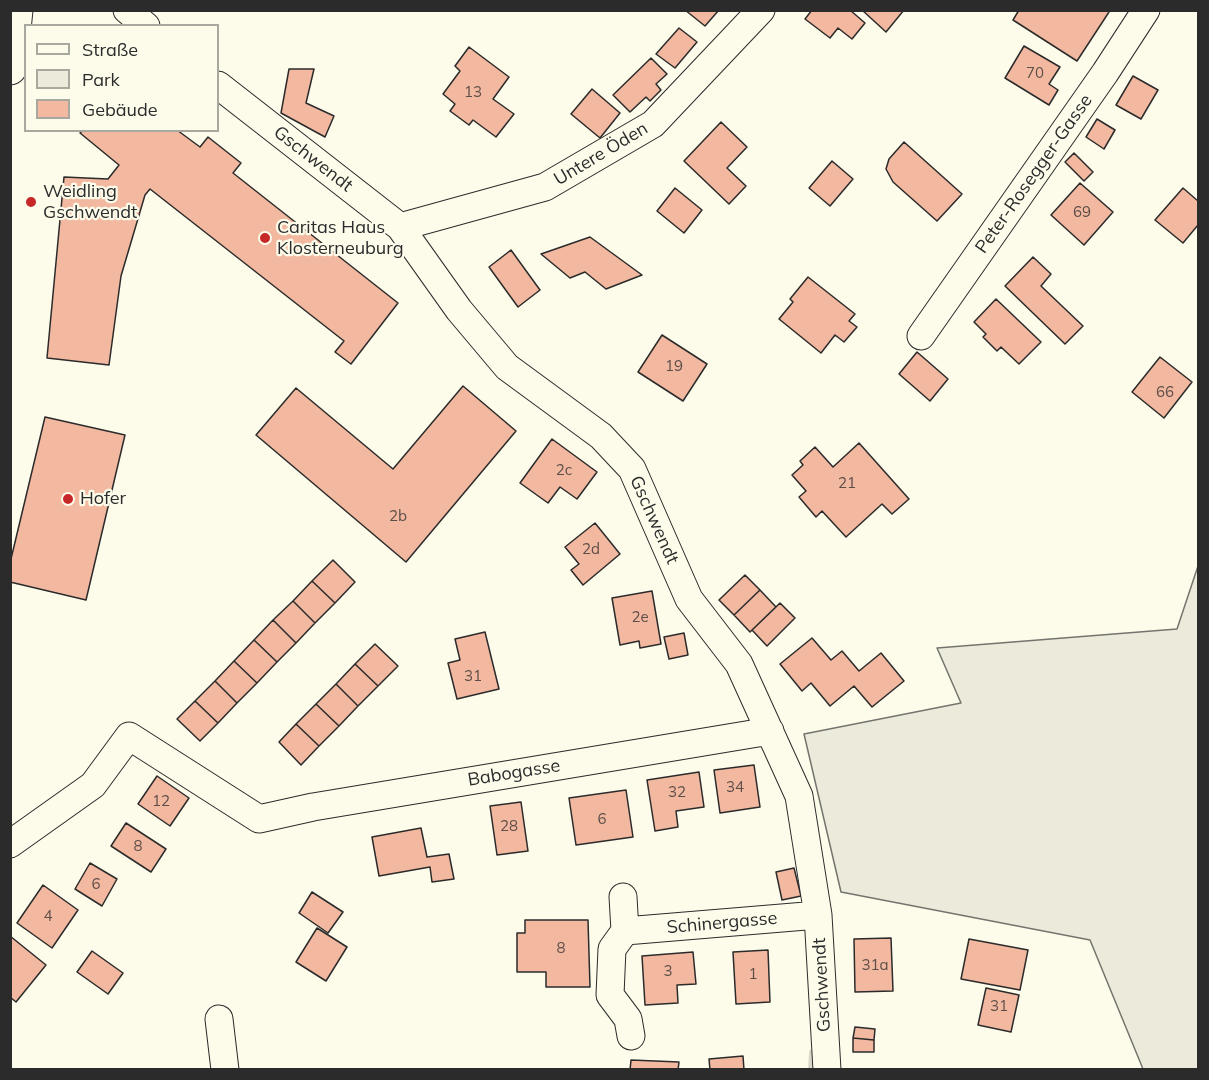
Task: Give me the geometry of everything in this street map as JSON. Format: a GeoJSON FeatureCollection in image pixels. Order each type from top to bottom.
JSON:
{"type":"FeatureCollection","features":[{"type":"Feature","properties":{"kind":"main road"},"geometry":{"type":"LineString","coordinates":[[10,68],[16,10]]}},
{"type":"Feature","properties":{"kind":"street"},"geometry":{"type":"LineString","coordinates":[[127,10],[144,24]]}},
{"type":"Feature","properties":{"kind":"street","name":"Untere Öden"},"geometry":{"type":"LineString","coordinates":[[400,227],[545,187],[653,124],[761,10]]}},
{"type":"Feature","properties":{"kind":"street","name":"Peter-Rosegger-Gasse"},"geometry":{"type":"LineString","coordinates":[[921,336],[1105,73],[1146,10]]}},
{"type":"Feature","properties":{"kind":"street","name":"Gschwendt"},"geometry":{"type":"LineString","coordinates":[[219,86],[400,227],[459,310],[507,367],[601,436],[632,469],[689,599],[739,664],[799,796],[818,915],[827,1070]]}},
{"type":"Feature","properties":{"kind":"street","name":"Babogasse"},"geometry":{"type":"LineString","coordinates":[[10,844],[93,785],[129,736],[259,819],[313,807],[770,731]]}},
{"type":"Feature","properties":{"kind":"street"},"geometry":{"type":"LineString","coordinates":[[623,897],[625,931],[612,949],[610,995],[628,1019],[631,1036]]}},
{"type":"Feature","properties":{"kind":"street","name":"Schinergasse"},"geometry":{"type":"LineString","coordinates":[[625,931],[818,915]]}},
{"type":"Feature","properties":{"kind":"street"},"geometry":{"type":"LineString","coordinates":[[219,1019],[225,1070]]}},
{"type":"Feature","properties":{"kind":"green space"},"geometry":{"type":"Polygon","coordinates":[[[1198,566],[1198,1069],[1143,1069],[1090,940],[841,892],[804,734],[961,703],[937,648],[1177,629],[1198,566]]]}},
{"type":"Feature","properties":{"kind":"building"},"geometry":{"type":"Polygon","coordinates":[[[685,10],[719,10],[705,26],[685,10]]]}},
{"type":"Feature","properties":{"kind":"building"},"geometry":{"type":"Polygon","coordinates":[[[812,10],[850,10],[865,23],[852,39],[838,28],[830,38],[805,19],[812,10]]]}},
{"type":"Feature","properties":{"kind":"building"},"geometry":{"type":"Polygon","coordinates":[[[862,10],[904,10],[886,32],[862,10]]]}},
{"type":"Feature","properties":{"kind":"building"},"geometry":{"type":"Polygon","coordinates":[[[1019,10],[1106,10],[1109,12],[1077,61],[1013,20],[1019,10]]]}},
{"type":"Feature","properties":{"kind":"building"},"geometry":{"type":"Polygon","coordinates":[[[679,28],[697,42],[675,68],[656,54],[679,28]]]}},
{"type":"Feature","properties":{"kind":"building"},"geometry":{"type":"Polygon","coordinates":[[[1024,46],[1060,67],[1049,84],[1058,90],[1049,105],[1005,78],[1024,46]]]}},
{"type":"Feature","properties":{"kind":"building"},"geometry":{"type":"Polygon","coordinates":[[[469,47],[509,77],[493,99],[514,114],[496,137],[473,120],[469,125],[450,111],[455,104],[443,94],[460,71],[455,66],[469,47]]]}},
{"type":"Feature","properties":{"kind":"building"},"geometry":{"type":"Polygon","coordinates":[[[651,58],[667,74],[656,84],[661,90],[650,101],[646,97],[630,112],[613,95],[651,58]]]}},
{"type":"Feature","properties":{"kind":"building"},"geometry":{"type":"Polygon","coordinates":[[[289,69],[314,69],[306,103],[334,116],[325,137],[281,113],[289,69]]]}},
{"type":"Feature","properties":{"kind":"building"},"geometry":{"type":"Polygon","coordinates":[[[1133,76],[1158,90],[1141,119],[1116,105],[1133,76]]]}},
{"type":"Feature","properties":{"kind":"building"},"geometry":{"type":"Polygon","coordinates":[[[592,89],[620,113],[600,138],[571,114],[592,89]]]}},
{"type":"Feature","properties":{"kind":"building"},"geometry":{"type":"Polygon","coordinates":[[[1097,119],[1115,130],[1104,149],[1086,137],[1097,119]]]}},
{"type":"Feature","properties":{"kind":"building"},"geometry":{"type":"Polygon","coordinates":[[[721,122],[747,147],[727,168],[746,186],[729,204],[684,161],[721,122]]]}},
{"type":"Feature","properties":{"kind":"building","name":"Caritas Haus Klosterneuburg"},"geometry":{"type":"Polygon","coordinates":[[[180,132],[200,147],[208,137],[241,163],[233,173],[398,303],[351,364],[335,352],[344,341],[150,189],[145,195],[121,276],[109,365],[47,358],[64,177],[108,179],[119,165],[80,133],[180,132]]]}},
{"type":"Feature","properties":{"kind":"building"},"geometry":{"type":"Polygon","coordinates":[[[904,142],[962,194],[937,221],[893,182],[886,169],[889,159],[904,142]]]}},
{"type":"Feature","properties":{"kind":"building"},"geometry":{"type":"Polygon","coordinates":[[[1074,153],[1093,172],[1084,181],[1065,162],[1074,153]]]}},
{"type":"Feature","properties":{"kind":"building"},"geometry":{"type":"Polygon","coordinates":[[[832,161],[853,179],[830,206],[809,188],[832,161]]]}},
{"type":"Feature","properties":{"kind":"building"},"geometry":{"type":"Polygon","coordinates":[[[1080,183],[1113,212],[1084,245],[1051,215],[1080,183]]]}},
{"type":"Feature","properties":{"kind":"building"},"geometry":{"type":"Polygon","coordinates":[[[675,188],[702,210],[684,233],[657,211],[675,188]]]}},
{"type":"Feature","properties":{"kind":"building"},"geometry":{"type":"Polygon","coordinates":[[[1183,188],[1198,201],[1198,225],[1183,243],[1155,220],[1183,188]]]}},
{"type":"Feature","properties":{"kind":"building"},"geometry":{"type":"Polygon","coordinates":[[[590,237],[642,275],[606,289],[585,272],[570,278],[541,254],[590,237]]]}},
{"type":"Feature","properties":{"kind":"building"},"geometry":{"type":"Polygon","coordinates":[[[511,250],[540,290],[518,307],[489,267],[511,250]]]}},
{"type":"Feature","properties":{"kind":"building"},"geometry":{"type":"Polygon","coordinates":[[[1033,257],[1051,274],[1041,286],[1083,326],[1065,344],[1005,286],[1033,257]]]}},
{"type":"Feature","properties":{"kind":"building"},"geometry":{"type":"Polygon","coordinates":[[[808,277],[855,314],[849,321],[857,327],[844,342],[835,335],[821,353],[779,319],[793,302],[790,299],[808,277]]]}},
{"type":"Feature","properties":{"kind":"building"},"geometry":{"type":"Polygon","coordinates":[[[996,299],[1041,342],[1019,364],[1001,347],[997,351],[983,337],[986,334],[974,322],[996,299]]]}},
{"type":"Feature","properties":{"kind":"building"},"geometry":{"type":"Polygon","coordinates":[[[662,335],[707,364],[683,401],[638,372],[662,335]]]}},
{"type":"Feature","properties":{"kind":"building"},"geometry":{"type":"Polygon","coordinates":[[[917,352],[948,379],[930,401],[899,374],[917,352]]]}},
{"type":"Feature","properties":{"kind":"building"},"geometry":{"type":"Polygon","coordinates":[[[1160,357],[1192,382],[1164,418],[1132,392],[1160,357]]]}},
{"type":"Feature","properties":{"kind":"building"},"geometry":{"type":"Polygon","coordinates":[[[463,386],[516,431],[406,562],[256,435],[296,388],[393,469],[463,386]]]}},
{"type":"Feature","properties":{"kind":"building","name":"Hofer"},"geometry":{"type":"Polygon","coordinates":[[[45,417],[125,435],[86,600],[10,582],[10,563],[45,417]]]}},
{"type":"Feature","properties":{"kind":"building"},"geometry":{"type":"Polygon","coordinates":[[[552,439],[597,472],[577,499],[560,487],[548,503],[520,483],[552,439]]]}},
{"type":"Feature","properties":{"kind":"building"},"geometry":{"type":"Polygon","coordinates":[[[859,443],[909,499],[892,514],[882,504],[846,537],[822,511],[816,517],[799,497],[806,491],[792,475],[803,465],[800,461],[815,447],[833,467],[859,443]]]}},
{"type":"Feature","properties":{"kind":"building"},"geometry":{"type":"Polygon","coordinates":[[[595,523],[620,554],[583,585],[571,570],[579,564],[565,547],[595,523]]]}},
{"type":"Feature","properties":{"kind":"building"},"geometry":{"type":"Polygon","coordinates":[[[333,560],[355,582],[335,603],[312,581],[333,560]]]}},
{"type":"Feature","properties":{"kind":"building"},"geometry":{"type":"Polygon","coordinates":[[[745,575],[760,590],[734,615],[719,600],[745,575]]]}},
{"type":"Feature","properties":{"kind":"building"},"geometry":{"type":"Polygon","coordinates":[[[312,581],[335,603],[315,623],[293,601],[312,581]]]}},
{"type":"Feature","properties":{"kind":"building"},"geometry":{"type":"Polygon","coordinates":[[[760,590],[776,607],[750,632],[734,615],[760,590]]]}},
{"type":"Feature","properties":{"kind":"building"},"geometry":{"type":"Polygon","coordinates":[[[652,591],[661,644],[640,648],[639,641],[620,645],[612,598],[652,591]]]}},
{"type":"Feature","properties":{"kind":"building"},"geometry":{"type":"Polygon","coordinates":[[[293,601],[315,623],[296,643],[273,620],[293,601]]]}},
{"type":"Feature","properties":{"kind":"building"},"geometry":{"type":"Polygon","coordinates":[[[780,603],[795,618],[767,646],[752,630],[780,603]]]}},
{"type":"Feature","properties":{"kind":"building"},"geometry":{"type":"Polygon","coordinates":[[[273,620],[296,643],[277,662],[254,640],[273,620]]]}},
{"type":"Feature","properties":{"kind":"building"},"geometry":{"type":"Polygon","coordinates":[[[485,632],[499,689],[457,699],[448,663],[460,660],[455,639],[485,632]]]}},
{"type":"Feature","properties":{"kind":"building"},"geometry":{"type":"Polygon","coordinates":[[[684,633],[688,655],[669,659],[664,637],[684,633]]]}},
{"type":"Feature","properties":{"kind":"building"},"geometry":{"type":"Polygon","coordinates":[[[812,638],[831,660],[842,651],[859,671],[881,653],[904,681],[872,707],[854,686],[830,706],[811,683],[802,691],[780,664],[812,638]]]}},
{"type":"Feature","properties":{"kind":"building"},"geometry":{"type":"Polygon","coordinates":[[[254,640],[277,662],[257,683],[234,661],[254,640]]]}},
{"type":"Feature","properties":{"kind":"building"},"geometry":{"type":"Polygon","coordinates":[[[375,644],[398,666],[378,686],[355,664],[375,644]]]}},
{"type":"Feature","properties":{"kind":"building"},"geometry":{"type":"Polygon","coordinates":[[[234,661],[257,683],[237,703],[215,681],[234,661]]]}},
{"type":"Feature","properties":{"kind":"building"},"geometry":{"type":"Polygon","coordinates":[[[355,664],[378,686],[358,706],[336,684],[355,664]]]}},
{"type":"Feature","properties":{"kind":"building"},"geometry":{"type":"Polygon","coordinates":[[[215,681],[237,703],[218,723],[195,701],[215,681]]]}},
{"type":"Feature","properties":{"kind":"building"},"geometry":{"type":"Polygon","coordinates":[[[336,684],[358,706],[339,726],[316,704],[336,684]]]}},
{"type":"Feature","properties":{"kind":"building"},"geometry":{"type":"Polygon","coordinates":[[[195,701],[218,723],[200,741],[177,719],[195,701]]]}},
{"type":"Feature","properties":{"kind":"building"},"geometry":{"type":"Polygon","coordinates":[[[316,704],[339,726],[319,746],[296,724],[316,704]]]}},
{"type":"Feature","properties":{"kind":"building"},"geometry":{"type":"Polygon","coordinates":[[[296,724],[319,746],[301,765],[279,742],[296,724]]]}},
{"type":"Feature","properties":{"kind":"building"},"geometry":{"type":"Polygon","coordinates":[[[754,765],[760,807],[720,813],[714,770],[754,765]]]}},
{"type":"Feature","properties":{"kind":"building"},"geometry":{"type":"Polygon","coordinates":[[[699,772],[704,807],[676,811],[678,827],[655,831],[647,780],[699,772]]]}},
{"type":"Feature","properties":{"kind":"building"},"geometry":{"type":"Polygon","coordinates":[[[157,776],[189,798],[170,826],[138,804],[157,776]]]}},
{"type":"Feature","properties":{"kind":"building"},"geometry":{"type":"Polygon","coordinates":[[[626,790],[633,837],[576,845],[569,798],[626,790]]]}},
{"type":"Feature","properties":{"kind":"building"},"geometry":{"type":"Polygon","coordinates":[[[521,802],[528,851],[497,855],[490,806],[521,802]]]}},
{"type":"Feature","properties":{"kind":"building"},"geometry":{"type":"Polygon","coordinates":[[[126,823],[166,849],[151,872],[111,846],[126,823]]]}},
{"type":"Feature","properties":{"kind":"building"},"geometry":{"type":"Polygon","coordinates":[[[421,828],[427,857],[449,854],[454,879],[432,882],[430,867],[379,876],[372,837],[421,828]]]}},
{"type":"Feature","properties":{"kind":"building"},"geometry":{"type":"Polygon","coordinates":[[[90,863],[117,879],[102,906],[75,889],[90,863]]]}},
{"type":"Feature","properties":{"kind":"building"},"geometry":{"type":"Polygon","coordinates":[[[794,868],[801,896],[782,900],[776,872],[794,868]]]}},
{"type":"Feature","properties":{"kind":"building"},"geometry":{"type":"Polygon","coordinates":[[[43,885],[78,910],[52,948],[17,923],[43,885]]]}},
{"type":"Feature","properties":{"kind":"building"},"geometry":{"type":"Polygon","coordinates":[[[312,892],[343,912],[328,933],[299,913],[312,892]]]}},
{"type":"Feature","properties":{"kind":"building"},"geometry":{"type":"Polygon","coordinates":[[[525,920],[588,920],[590,987],[546,987],[546,972],[517,972],[517,933],[525,933],[525,920]]]}},
{"type":"Feature","properties":{"kind":"building"},"geometry":{"type":"Polygon","coordinates":[[[317,928],[347,947],[326,981],[296,962],[317,928]]]}},
{"type":"Feature","properties":{"kind":"building"},"geometry":{"type":"Polygon","coordinates":[[[10,936],[46,965],[16,1002],[10,997],[10,936]]]}},
{"type":"Feature","properties":{"kind":"building"},"geometry":{"type":"Polygon","coordinates":[[[891,938],[893,991],[855,992],[854,939],[891,938]]]}},
{"type":"Feature","properties":{"kind":"building"},"geometry":{"type":"Polygon","coordinates":[[[969,939],[1028,950],[1020,990],[961,979],[969,939]]]}},
{"type":"Feature","properties":{"kind":"building"},"geometry":{"type":"Polygon","coordinates":[[[768,950],[770,1002],[736,1004],[733,952],[768,950]]]}},
{"type":"Feature","properties":{"kind":"building"},"geometry":{"type":"Polygon","coordinates":[[[92,951],[123,973],[108,994],[77,972],[92,951]]]}},
{"type":"Feature","properties":{"kind":"building"},"geometry":{"type":"Polygon","coordinates":[[[693,952],[696,984],[677,985],[678,1003],[645,1005],[642,956],[693,952]]]}},
{"type":"Feature","properties":{"kind":"building"},"geometry":{"type":"Polygon","coordinates":[[[986,988],[1019,995],[1011,1032],[978,1025],[986,988]]]}},
{"type":"Feature","properties":{"kind":"building"},"geometry":{"type":"Polygon","coordinates":[[[855,1027],[875,1029],[874,1040],[853,1038],[855,1027]]]}},
{"type":"Feature","properties":{"kind":"building"},"geometry":{"type":"Polygon","coordinates":[[[853,1038],[874,1040],[874,1052],[853,1052],[853,1038]]]}},
{"type":"Feature","properties":{"kind":"building"},"geometry":{"type":"Polygon","coordinates":[[[743,1056],[744,1070],[710,1070],[709,1059],[743,1056]]]}},
{"type":"Feature","properties":{"kind":"building"},"geometry":{"type":"Polygon","coordinates":[[[631,1060],[679,1062],[678,1070],[630,1070],[631,1060]]]}},
{"type":"Feature","properties":{"kind":"waterway"},"geometry":{"type":"LineString","coordinates":[[812,1070],[813,1053]]}},
{"type":"Feature","properties":{"kind":"place","name":"Weidling Gschwendt"},"geometry":{"type":"Point","coordinates":[31,202]}},
{"type":"Feature","properties":{"kind":"place","name":"Caritas Haus Klosterneuburg"},"geometry":{"type":"Point","coordinates":[265,238]}},
{"type":"Feature","properties":{"kind":"place","name":"Hofer"},"geometry":{"type":"Point","coordinates":[68,499]}}]}
